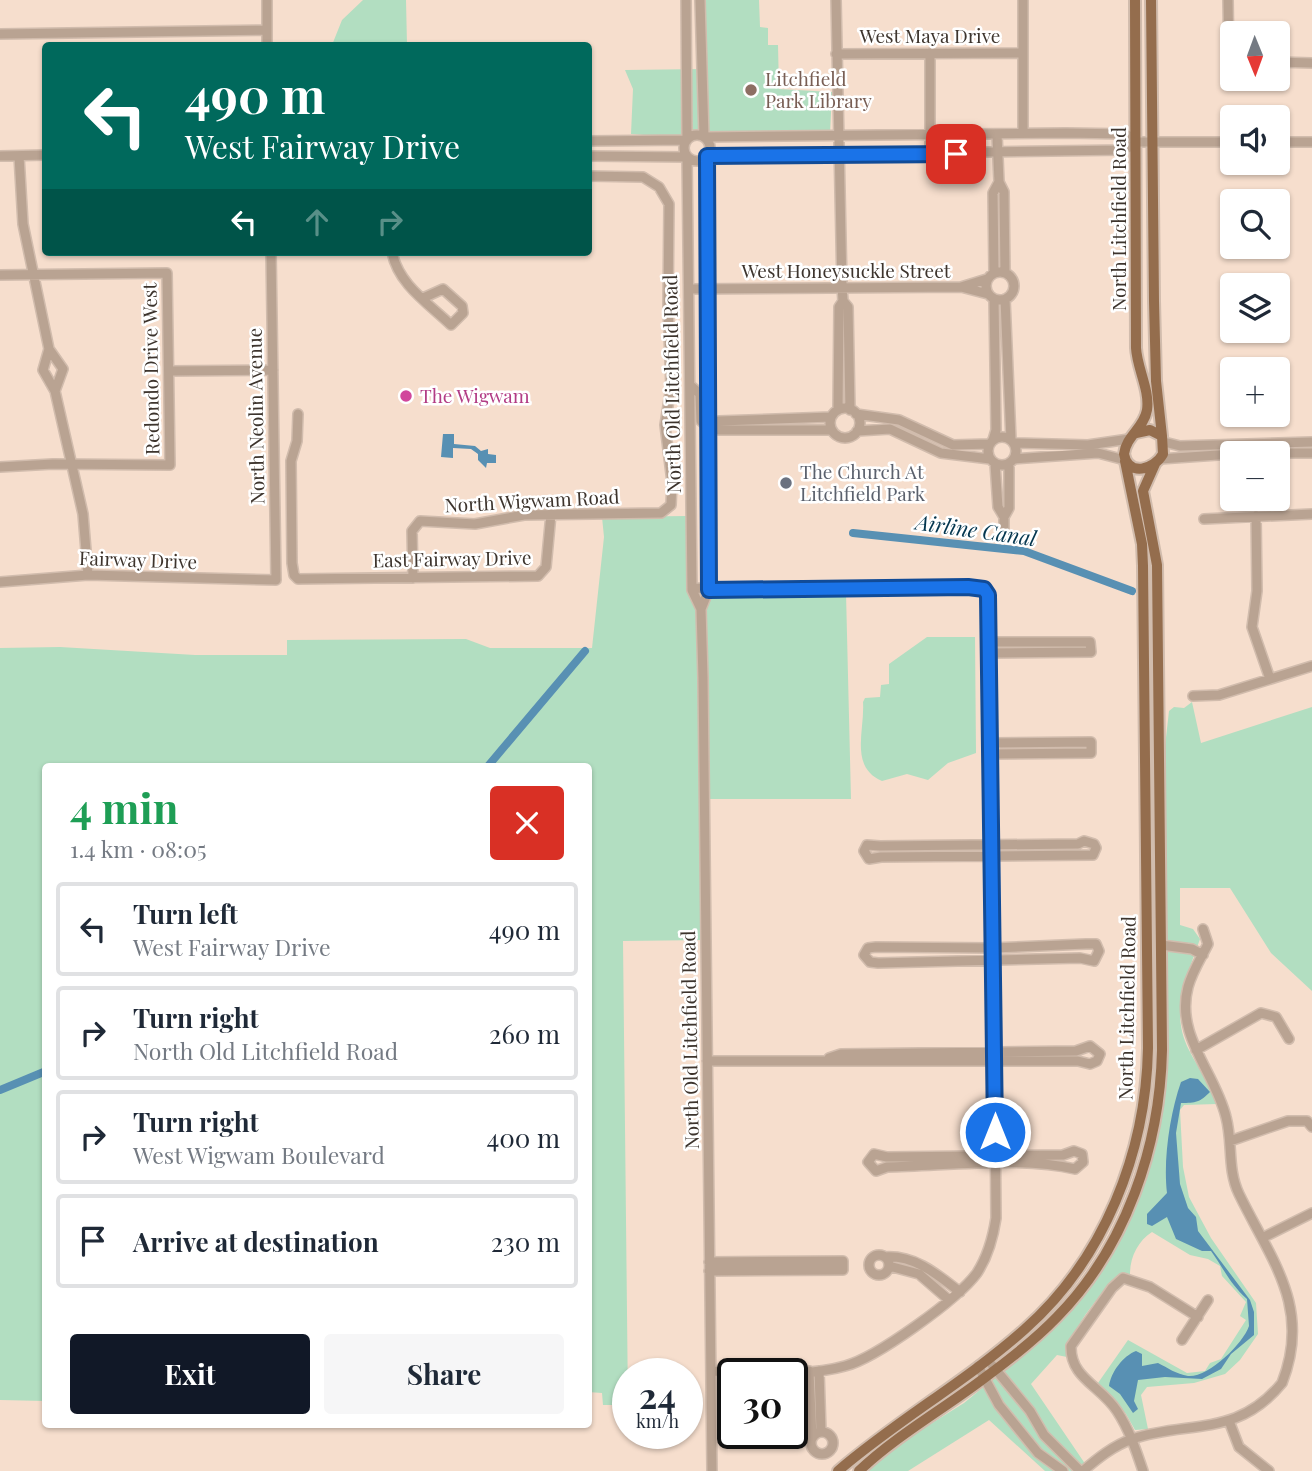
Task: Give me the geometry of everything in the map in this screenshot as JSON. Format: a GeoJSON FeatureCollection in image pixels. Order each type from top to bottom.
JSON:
{"type":"FeatureCollection","features":[{"type":"Feature","properties":{"kind":"main road","name":"North Litchfield Road"},"geometry":{"type":"LineString","coordinates":[[1132,436],[1144,419],[1147,402],[1136,348],[1138,142],[1135,0]]}},
{"type":"Feature","properties":{"kind":"main road","name":"North Litchfield Road"},"geometry":{"type":"LineString","coordinates":[[1151,0],[1154,314],[1163,439]]}},
{"type":"Feature","properties":{"kind":"main road"},"geometry":{"type":"LineString","coordinates":[[1150,430],[1163,439],[1157,462],[1138,469],[1125,461],[1132,436],[1150,430]]}},
{"type":"Feature","properties":{"kind":"main road","name":"North Litchfield Road"},"geometry":{"type":"LineString","coordinates":[[838,1471],[870,1443],[983,1363],[1044,1310],[1090,1250],[1119,1195],[1134,1152],[1143,1108],[1148,1013],[1143,566],[1142,544],[1125,461]]}},
{"type":"Feature","properties":{"kind":"main road","name":"North Litchfield Road"},"geometry":{"type":"LineString","coordinates":[[859,1471],[1027,1345],[1066,1307],[1108,1248],[1135,1191],[1151,1140],[1161,1082],[1157,565],[1155,543],[1143,491],[1157,462]]}},
{"type":"Feature","properties":{"kind":"street"},"geometry":{"type":"LineString","coordinates":[[267,0],[267,42]]}},
{"type":"Feature","properties":{"kind":"street"},"geometry":{"type":"LineString","coordinates":[[686,0],[687,140],[684,148],[687,157]]}},
{"type":"Feature","properties":{"kind":"street"},"geometry":{"type":"LineString","coordinates":[[701,0],[704,137],[709,144],[707,156]]}},
{"type":"Feature","properties":{"kind":"street"},"geometry":{"type":"LineString","coordinates":[[836,0],[842,288],[843,301],[848,307],[853,412],[860,422],[857,431]]}},
{"type":"Feature","properties":{"kind":"street"},"geometry":{"type":"LineString","coordinates":[[1023,0],[1023,133]]}},
{"type":"Feature","properties":{"kind":"street"},"geometry":{"type":"LineString","coordinates":[[1228,0],[1229,21]]}},
{"type":"Feature","properties":{"kind":"street"},"geometry":{"type":"LineString","coordinates":[[0,34],[267,30]]}},
{"type":"Feature","properties":{"kind":"street"},"geometry":{"type":"LineString","coordinates":[[930,53],[930,154]]}},
{"type":"Feature","properties":{"kind":"street","name":"West Maya Drive"},"geometry":{"type":"LineString","coordinates":[[836,54],[1023,53]]}},
{"type":"Feature","properties":{"kind":"street"},"geometry":{"type":"LineString","coordinates":[[1290,62],[1312,63]]}},
{"type":"Feature","properties":{"kind":"street"},"geometry":{"type":"LineString","coordinates":[[997,134],[999,182],[1004,192],[1005,273],[1012,279],[1014,286],[1005,299],[1012,442],[1009,508],[1004,517],[1004,528]]}},
{"type":"Feature","properties":{"kind":"street"},"geometry":{"type":"LineString","coordinates":[[592,156],[687,157],[697,161],[707,156],[838,147],[932,135],[1126,134],[1138,142]]}},
{"type":"Feature","properties":{"kind":"street"},"geometry":{"type":"LineString","coordinates":[[592,141],[687,140],[696,135],[930,154],[1124,150],[1138,142],[1220,142]]}},
{"type":"Feature","properties":{"kind":"street"},"geometry":{"type":"LineString","coordinates":[[1290,142],[1312,142]]}},
{"type":"Feature","properties":{"kind":"street"},"geometry":{"type":"LineString","coordinates":[[0,156],[42,155]]}},
{"type":"Feature","properties":{"kind":"street"},"geometry":{"type":"LineString","coordinates":[[19,156],[23,224],[32,275],[50,349],[63,369],[55,391]]}},
{"type":"Feature","properties":{"kind":"street","name":"North Old Litchfield Road"},"geometry":{"type":"LineString","coordinates":[[701,609],[709,590],[711,426],[706,289],[707,156]]}},
{"type":"Feature","properties":{"kind":"street","name":"North Old Litchfield Road"},"geometry":{"type":"LineString","coordinates":[[687,157],[692,588],[701,609],[712,1471]]}},
{"type":"Feature","properties":{"kind":"street","name":"North Wigwam Road"},"geometry":{"type":"LineString","coordinates":[[413,578],[412,533],[416,523],[475,524],[519,515],[661,513],[670,508],[672,482],[665,425],[671,387],[667,306],[671,248],[666,196],[654,183],[637,176],[592,176]]}},
{"type":"Feature","properties":{"kind":"street"},"geometry":{"type":"LineString","coordinates":[[999,182],[993,193],[991,276],[996,430],[988,453],[993,462],[998,508],[1004,517]]}},
{"type":"Feature","properties":{"kind":"street","name":"North Neolin Avenue"},"geometry":{"type":"LineString","coordinates":[[271,256],[276,580]]}},
{"type":"Feature","properties":{"kind":"street"},"geometry":{"type":"LineString","coordinates":[[393,256],[397,272],[423,298],[452,325],[463,313],[462,306],[446,290],[438,289],[423,298]]}},
{"type":"Feature","properties":{"kind":"street","name":"Redondo Drive West"},"geometry":{"type":"LineString","coordinates":[[32,275],[167,273],[170,465],[70,464]]}},
{"type":"Feature","properties":{"kind":"street"},"geometry":{"type":"LineString","coordinates":[[991,276],[1005,273]]}},
{"type":"Feature","properties":{"kind":"street"},"geometry":{"type":"LineString","coordinates":[[0,275],[32,275]]}},
{"type":"Feature","properties":{"kind":"street","name":"West Honeysuckle Street"},"geometry":{"type":"LineString","coordinates":[[961,287],[991,276]]}},
{"type":"Feature","properties":{"kind":"street","name":"West Honeysuckle Street"},"geometry":{"type":"LineString","coordinates":[[689,289],[961,287],[991,297]]}},
{"type":"Feature","properties":{"kind":"street"},"geometry":{"type":"LineString","coordinates":[[991,297],[1005,299]]}},
{"type":"Feature","properties":{"kind":"street"},"geometry":{"type":"LineString","coordinates":[[832,430],[839,307],[843,301]]}},
{"type":"Feature","properties":{"kind":"street"},"geometry":{"type":"LineString","coordinates":[[50,349],[43,370],[55,391],[83,514],[88,575]]}},
{"type":"Feature","properties":{"kind":"street"},"geometry":{"type":"LineString","coordinates":[[169,371],[273,370]]}},
{"type":"Feature","properties":{"kind":"street"},"geometry":{"type":"LineString","coordinates":[[690,384],[700,394],[701,421],[719,430],[832,430],[845,438],[857,431],[890,429],[941,453],[993,462],[1098,453],[1125,461]]}},
{"type":"Feature","properties":{"kind":"street"},"geometry":{"type":"LineString","coordinates":[[711,426],[719,421],[853,412],[900,420],[953,444],[991,442],[1002,437],[1012,442],[1088,446],[1132,436]]}},
{"type":"Feature","properties":{"kind":"street","name":"East Fairway Drive"},"geometry":{"type":"LineString","coordinates":[[298,414],[297,441],[291,461],[292,550],[294,575],[300,579],[540,575],[546,567],[551,514]]}},
{"type":"Feature","properties":{"kind":"street"},"geometry":{"type":"LineString","coordinates":[[1163,439],[1180,446],[1312,442]]}},
{"type":"Feature","properties":{"kind":"street"},"geometry":{"type":"LineString","coordinates":[[1290,453],[1312,453]]}},
{"type":"Feature","properties":{"kind":"street"},"geometry":{"type":"LineString","coordinates":[[1157,462],[1220,455]]}},
{"type":"Feature","properties":{"kind":"street"},"geometry":{"type":"LineString","coordinates":[[0,467],[70,464]]}},
{"type":"Feature","properties":{"kind":"street"},"geometry":{"type":"LineString","coordinates":[[1204,519],[1312,514]]}},
{"type":"Feature","properties":{"kind":"street"},"geometry":{"type":"LineString","coordinates":[[1256,516],[1257,591],[1252,626],[1269,676]]}},
{"type":"Feature","properties":{"kind":"street","name":"Fairway Drive"},"geometry":{"type":"LineString","coordinates":[[0,582],[88,575],[276,580]]}},
{"type":"Feature","properties":{"kind":"street"},"geometry":{"type":"LineString","coordinates":[[692,588],[984,589],[989,601],[991,653],[996,1218],[990,1247],[975,1276],[960,1292],[880,1350],[847,1366],[814,1371],[710,1371]]}},
{"type":"Feature","properties":{"kind":"street"},"geometry":{"type":"LineString","coordinates":[[990,642],[1090,642],[1091,652],[991,653]]}},
{"type":"Feature","properties":{"kind":"street"},"geometry":{"type":"LineString","coordinates":[[1041,642],[1041,653]]}},
{"type":"Feature","properties":{"kind":"street"},"geometry":{"type":"LineString","coordinates":[[1193,696],[1219,695],[1269,676],[1312,666]]}},
{"type":"Feature","properties":{"kind":"street"},"geometry":{"type":"LineString","coordinates":[[991,743],[1091,742],[1091,753],[992,754]]}},
{"type":"Feature","properties":{"kind":"street"},"geometry":{"type":"LineString","coordinates":[[1043,743],[1043,753]]}},
{"type":"Feature","properties":{"kind":"street"},"geometry":{"type":"LineString","coordinates":[[925,851],[869,859],[864,852],[867,845],[875,843],[880,846],[925,851],[1046,850]]}},
{"type":"Feature","properties":{"kind":"street"},"geometry":{"type":"LineString","coordinates":[[1203,929],[1208,944],[1188,988],[1185,1011],[1188,1035],[1222,1100],[1234,1181],[1296,1285]]}},
{"type":"Feature","properties":{"kind":"street"},"geometry":{"type":"LineString","coordinates":[[1096,944],[1099,951],[1094,961],[1048,958],[878,963],[870,962],[864,955],[868,948],[876,947],[1047,947],[1096,944]]}},
{"type":"Feature","properties":{"kind":"street"},"geometry":{"type":"LineString","coordinates":[[1161,945],[1192,948],[1203,954]]}},
{"type":"Feature","properties":{"kind":"street"},"geometry":{"type":"LineString","coordinates":[[1047,947],[1048,958]]}},
{"type":"Feature","properties":{"kind":"street"},"geometry":{"type":"LineString","coordinates":[[927,949],[927,960]]}},
{"type":"Feature","properties":{"kind":"street"},"geometry":{"type":"LineString","coordinates":[[1196,1050],[1261,1013],[1276,1017],[1289,1039]]}},
{"type":"Feature","properties":{"kind":"street"},"geometry":{"type":"LineString","coordinates":[[707,1061],[829,1058],[858,1063],[918,1058],[994,1052],[1047,1056],[1078,1060],[1090,1065],[1097,1061],[1100,1054],[1090,1046],[1047,1056],[995,1062],[918,1058]]}},
{"type":"Feature","properties":{"kind":"street"},"geometry":{"type":"LineString","coordinates":[[1230,1141],[1288,1121],[1310,1124]]}},
{"type":"Feature","properties":{"kind":"street"},"geometry":{"type":"LineString","coordinates":[[929,1162],[874,1154],[868,1162],[876,1171],[929,1162],[1047,1160]]}},
{"type":"Feature","properties":{"kind":"street"},"geometry":{"type":"LineString","coordinates":[[1266,1236],[1312,1213]]}},
{"type":"Feature","properties":{"kind":"street"},"geometry":{"type":"LineString","coordinates":[[887,1261],[921,1270],[960,1292]]}},
{"type":"Feature","properties":{"kind":"street"},"geometry":{"type":"LineString","coordinates":[[709,1267],[804,1266]]}},
{"type":"Feature","properties":{"kind":"street"},"geometry":{"type":"LineString","coordinates":[[921,1270],[949,1300]]}},
{"type":"Feature","properties":{"kind":"street"},"geometry":{"type":"LineString","coordinates":[[1143,1471],[1132,1439],[1114,1406],[1079,1375],[1071,1356],[1071,1346],[1112,1288],[1123,1278],[1150,1287],[1198,1317]]}},
{"type":"Feature","properties":{"kind":"street"},"geometry":{"type":"LineString","coordinates":[[1182,1340],[1208,1300]]}},
{"type":"Feature","properties":{"kind":"street"},"geometry":{"type":"LineString","coordinates":[[983,1363],[995,1369],[1030,1411],[1044,1435],[1082,1471],[1102,1455],[1132,1439],[1229,1421],[1260,1405],[1283,1382],[1302,1346]]}},
{"type":"Feature","properties":{"kind":"street"},"geometry":{"type":"LineString","coordinates":[[983,1363],[984,1379],[999,1405],[1032,1444],[1063,1471]]}},
{"type":"Feature","properties":{"kind":"street"},"geometry":{"type":"LineString","coordinates":[[814,1371],[817,1435]]}},
{"type":"Feature","properties":{"kind":"street"},"geometry":{"type":"LineString","coordinates":[[1229,1421],[1239,1447],[1269,1471]]}},
{"type":"Feature","properties":{"kind":"street"},"geometry":{"type":"LineString","coordinates":[[1032,1444],[1044,1435]]}},
{"type":"Feature","properties":{"kind":"street"},"geometry":{"type":"LineString","coordinates":[[1046,1457],[1058,1447]]}},
{"type":"Feature","properties":{"kind":"green space"},"geometry":{"type":"Polygon","coordinates":[[[363,0],[406,0],[407,42],[333,42],[342,20],[363,0]]]}},
{"type":"Feature","properties":{"kind":"green space"},"geometry":{"type":"Polygon","coordinates":[[[705,0],[759,0],[760,27],[768,28],[768,45],[778,45],[779,89],[832,92],[830,134],[671,137],[631,134],[633,89],[625,70],[705,69],[705,0]]]}},
{"type":"Feature","properties":{"kind":"green space"},"geometry":{"type":"Polygon","coordinates":[[[687,516],[688,595],[846,593],[851,799],[705,799],[706,940],[623,941],[627,1358],[612,1358],[612,1405],[603,1405],[602,1393],[592,1392],[592,763],[42,763],[42,1401],[0,1400],[0,648],[60,647],[195,655],[287,655],[287,640],[466,639],[490,648],[592,648],[604,537],[602,517],[687,516]]]}},
{"type":"Feature","properties":{"kind":"green space"},"geometry":{"type":"Polygon","coordinates":[[[927,637],[975,637],[976,753],[948,763],[928,780],[907,774],[882,781],[865,767],[862,757],[863,702],[865,698],[880,697],[881,685],[889,684],[889,664],[927,637]]]}},
{"type":"Feature","properties":{"kind":"green space"},"geometry":{"type":"Polygon","coordinates":[[[1192,702],[1201,743],[1312,707],[1312,991],[1271,953],[1230,888],[1180,888],[1180,925],[1193,929],[1200,939],[1182,994],[1180,1022],[1189,1050],[1217,1104],[1184,1105],[1180,1110],[1183,1167],[1189,1197],[1211,1238],[1256,1303],[1258,1334],[1240,1360],[1225,1374],[1194,1383],[1147,1387],[1141,1395],[1148,1429],[1135,1430],[1126,1414],[1098,1383],[1128,1340],[1187,1373],[1205,1371],[1210,1363],[1221,1359],[1246,1320],[1240,1316],[1246,1302],[1222,1276],[1220,1266],[1208,1259],[1190,1255],[1152,1232],[1136,1250],[1130,1274],[1110,1286],[1081,1322],[1067,1357],[1057,1355],[1031,1384],[1090,1471],[1045,1471],[989,1420],[908,1471],[866,1471],[913,1435],[964,1403],[1021,1356],[1105,1261],[1159,1122],[1162,773],[1169,711],[1174,707],[1184,708],[1192,702]]]}},
{"type":"Feature","properties":{"kind":"water"},"geometry":{"type":"Polygon","coordinates":[[[443,434],[454,434],[454,444],[475,446],[481,451],[488,449],[488,454],[496,455],[496,463],[487,463],[486,468],[478,460],[478,454],[471,449],[453,448],[453,458],[441,457],[443,434]]]}},
{"type":"Feature","properties":{"kind":"water"},"geometry":{"type":"Polygon","coordinates":[[[1190,1078],[1198,1079],[1210,1092],[1197,1101],[1181,1103],[1176,1133],[1180,1184],[1188,1208],[1196,1217],[1198,1231],[1250,1300],[1254,1312],[1254,1335],[1231,1354],[1221,1369],[1202,1379],[1165,1377],[1138,1380],[1134,1401],[1138,1409],[1133,1413],[1120,1394],[1109,1386],[1115,1370],[1127,1357],[1136,1351],[1142,1354],[1142,1366],[1158,1363],[1180,1374],[1196,1375],[1215,1366],[1224,1358],[1240,1342],[1249,1326],[1247,1299],[1211,1251],[1202,1251],[1176,1239],[1167,1217],[1152,1226],[1147,1224],[1147,1214],[1167,1193],[1166,1166],[1171,1122],[1181,1082],[1190,1078]]]}},
{"type":"Feature","properties":{"kind":"waterway","name":"Airline Canal"},"geometry":{"type":"LineString","coordinates":[[853,533],[1024,551],[1132,591]]}},
{"type":"Feature","properties":{"kind":"waterway","name":"Airline Canal"},"geometry":{"type":"LineString","coordinates":[[491,763],[585,651]]}},
{"type":"Feature","properties":{"kind":"waterway","name":"Airline Canal"},"geometry":{"type":"LineString","coordinates":[[0,1090],[42,1073]]}},
{"type":"Feature","properties":{"kind":"place","name":"Litchfield Park Library"},"geometry":{"type":"Point","coordinates":[751,90]}},
{"type":"Feature","properties":{"kind":"place","name":"The Wigwam"},"geometry":{"type":"Point","coordinates":[406,396]}},
{"type":"Feature","properties":{"kind":"place","name":"The Church At Litchfield Park"},"geometry":{"type":"Point","coordinates":[786,483]}},
{"type":"Feature","properties":{"kind":"route"},"geometry":{"type":"LineString","coordinates":[[956,154],[707,156],[709,590],[968,587],[984,589],[988,595],[991,653],[995,1132]]}}]}
